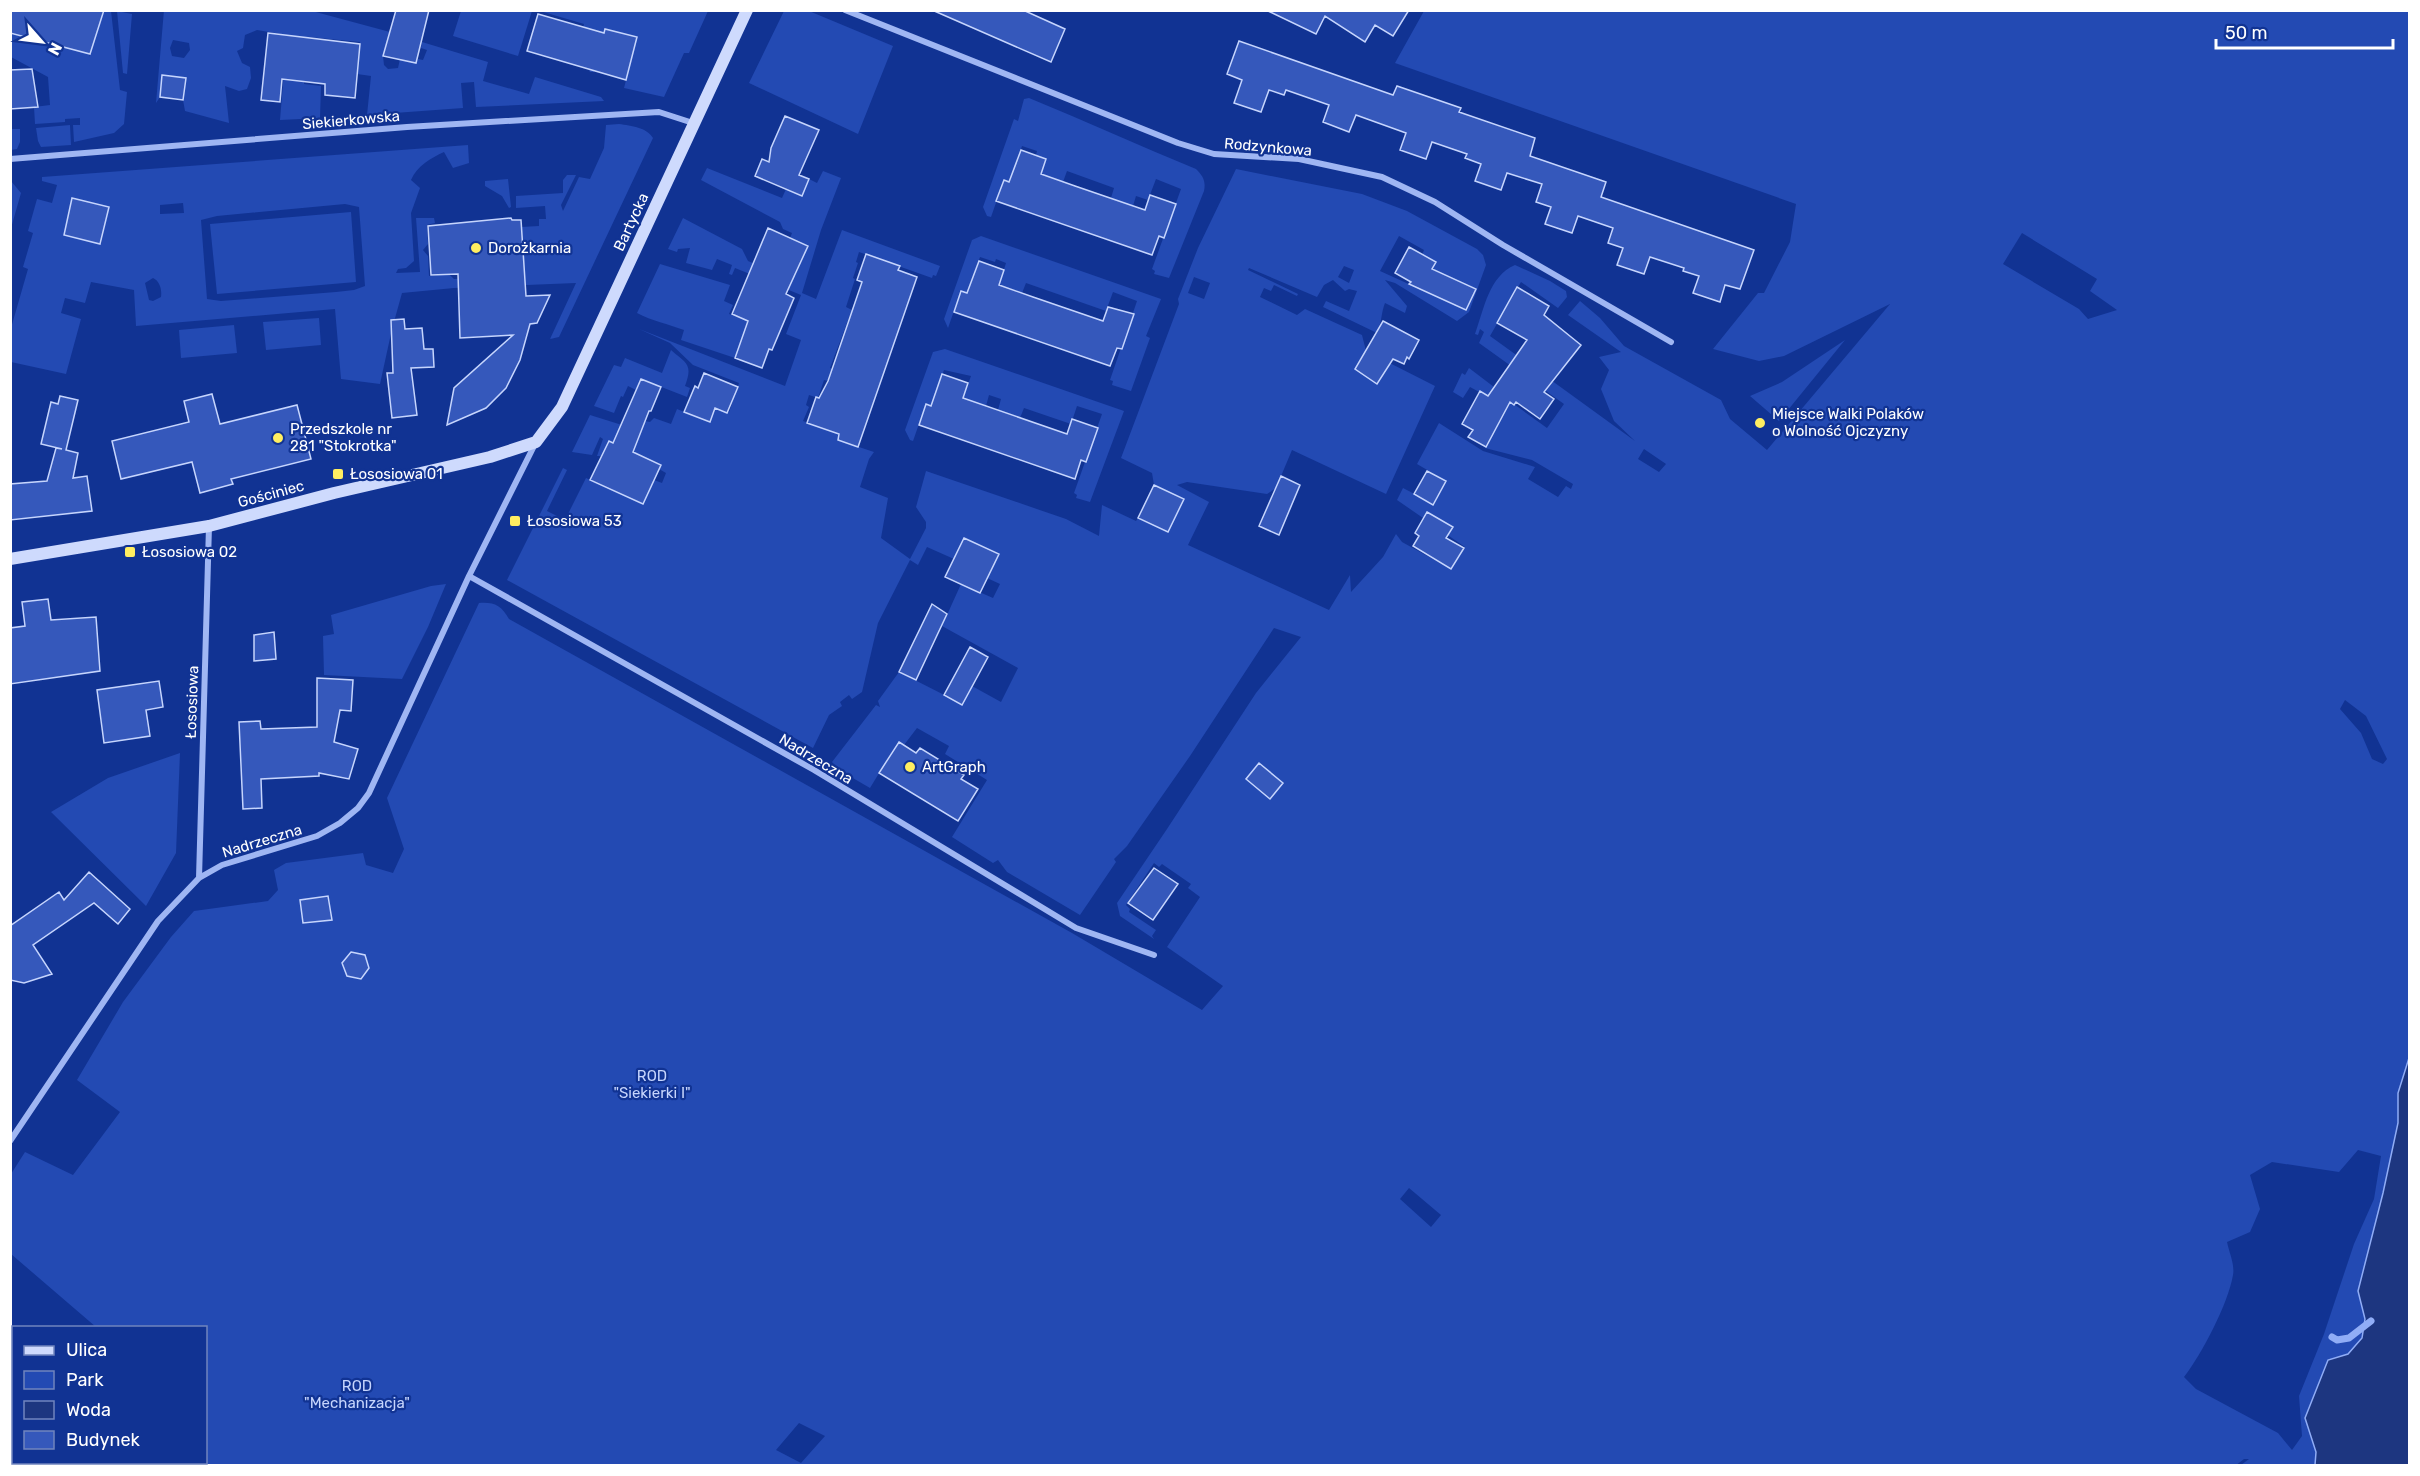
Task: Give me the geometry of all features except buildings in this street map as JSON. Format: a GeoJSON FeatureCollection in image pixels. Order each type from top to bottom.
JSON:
{"type":"FeatureCollection","features":[{"type":"Feature","properties":{"kind":"street","name":"Bartycka"},"geometry":{"type":"LineString","coordinates":[[536,442],[562,406],[747,10]]}},
{"type":"Feature","properties":{"kind":"street","name":"Rodzynkowa"},"geometry":{"type":"LineString","coordinates":[[845,10],[1178,143],[1214,154],[1299,159],[1382,177],[1435,202],[1503,245],[1671,342]]}},
{"type":"Feature","properties":{"kind":"street","name":"Siekierkowska"},"geometry":{"type":"LineString","coordinates":[[10,159],[396,128],[658,112],[693,123]]}},
{"type":"Feature","properties":{"kind":"street","name":"Gościniec"},"geometry":{"type":"LineString","coordinates":[[10,559],[209,526],[334,493],[490,457],[536,442]]}},
{"type":"Feature","properties":{"kind":"street","name":"Nadrzeczna"},"geometry":{"type":"LineString","coordinates":[[10,1141],[158,921],[199,878],[222,865],[317,836],[340,823],[358,808],[369,793],[469,576],[536,442]]}},
{"type":"Feature","properties":{"kind":"street","name":"Łososiowa"},"geometry":{"type":"LineString","coordinates":[[199,878],[209,526]]}},
{"type":"Feature","properties":{"kind":"street","name":"Nadrzeczna"},"geometry":{"type":"LineString","coordinates":[[469,576],[814,770],[1076,928],[1154,955]]}},
{"type":"Feature","properties":{"kind":"green space"},"geometry":{"type":"Polygon","coordinates":[[[164,10],[312,11],[390,32],[383,56],[384,65],[388,69],[398,68],[400,59],[416,63],[418,59],[423,60],[427,50],[421,48],[422,42],[488,62],[483,81],[529,94],[535,77],[601,97],[604,101],[476,107],[474,82],[461,83],[463,108],[367,115],[371,76],[357,74],[360,42],[309,37],[304,84],[321,86],[320,118],[280,120],[287,35],[257,30],[245,35],[243,48],[237,51],[242,63],[250,67],[251,78],[247,89],[239,91],[225,86],[229,123],[185,111],[183,100],[186,79],[162,76],[160,97],[156,103],[164,10]],[[173,40],[170,48],[172,56],[184,58],[190,50],[189,43],[173,40]]]}},
{"type":"Feature","properties":{"kind":"green space"},"geometry":{"type":"Polygon","coordinates":[[[104,11],[111,11],[120,90],[127,92],[124,124],[114,133],[74,142],[73,125],[80,125],[80,118],[65,119],[65,122],[35,124],[34,107],[50,105],[48,77],[11,57],[10,33],[40,39],[39,42],[51,45],[52,43],[89,54],[89,57],[104,11]]]}},
{"type":"Feature","properties":{"kind":"green space"},"geometry":{"type":"Polygon","coordinates":[[[117,11],[132,14],[127,74],[123,73],[117,11]]]}},
{"type":"Feature","properties":{"kind":"green space"},"geometry":{"type":"Polygon","coordinates":[[[461,11],[532,11],[518,56],[453,36],[461,11]]]}},
{"type":"Feature","properties":{"kind":"green space"},"geometry":{"type":"Polygon","coordinates":[[[540,11],[708,11],[689,53],[684,53],[664,97],[624,88],[637,37],[605,29],[594,72],[590,72],[578,48],[584,24],[540,11]]]}},
{"type":"Feature","properties":{"kind":"green space"},"geometry":{"type":"Polygon","coordinates":[[[784,11],[809,11],[893,46],[858,134],[749,83],[784,11]]]}},
{"type":"Feature","properties":{"kind":"green space"},"geometry":{"type":"Polygon","coordinates":[[[1424,11],[2409,11],[2409,1115],[2378,1321],[2355,1358],[2323,1372],[2305,1418],[2316,1452],[2315,1465],[2241,1465],[2249,1459],[2244,1459],[2235,1466],[11,1466],[10,1426],[12,1425],[12,1464],[207,1464],[207,1326],[95,1326],[11,1254],[11,1174],[25,1152],[73,1175],[120,1112],[77,1080],[123,1002],[171,937],[194,911],[268,901],[278,890],[274,870],[286,863],[363,853],[366,865],[393,873],[404,849],[387,798],[479,603],[497,605],[509,619],[1072,933],[1202,1010],[1223,986],[1167,947],[1200,897],[1188,888],[1191,884],[1162,864],[1159,867],[1154,863],[1126,905],[1130,909],[1129,912],[1156,930],[1152,936],[1154,939],[1120,916],[1117,903],[1256,693],[1301,637],[1274,628],[1190,756],[1127,846],[1114,859],[1116,862],[1080,915],[1007,872],[998,860],[993,863],[952,837],[987,780],[945,754],[949,746],[917,728],[904,745],[898,742],[870,788],[839,770],[832,762],[876,705],[880,707],[878,701],[899,672],[962,704],[972,686],[1001,702],[1018,668],[942,626],[961,584],[993,598],[1000,584],[987,578],[998,553],[964,538],[954,559],[927,547],[918,565],[910,560],[878,623],[862,692],[852,699],[849,695],[840,702],[842,706],[829,715],[813,748],[507,580],[563,468],[567,470],[547,511],[565,520],[586,478],[643,504],[654,480],[662,483],[666,473],[659,469],[661,465],[609,441],[601,456],[597,456],[603,439],[600,437],[592,455],[572,452],[590,415],[622,425],[650,422],[654,418],[671,424],[677,409],[709,422],[715,408],[729,412],[739,383],[693,365],[670,343],[639,329],[785,386],[801,340],[786,334],[801,295],[735,268],[732,275],[729,274],[732,265],[717,259],[712,270],[686,263],[690,248],[678,249],[677,252],[668,249],[683,218],[742,249],[748,261],[780,275],[782,270],[795,276],[808,246],[790,238],[792,233],[783,229],[780,222],[701,180],[707,168],[782,198],[786,189],[802,196],[809,179],[817,183],[823,171],[841,178],[821,230],[802,293],[816,299],[842,230],[940,266],[936,276],[933,275],[932,278],[859,252],[853,278],[855,279],[846,307],[852,310],[830,368],[832,369],[828,381],[824,380],[818,398],[809,395],[806,405],[809,407],[803,421],[839,434],[838,440],[874,452],[869,459],[860,487],[888,498],[881,538],[910,559],[926,528],[926,522],[916,507],[926,471],[1066,519],[1099,536],[1102,505],[1136,521],[1138,518],[1183,499],[1154,485],[1152,473],[1121,458],[1198,248],[1236,169],[1362,194],[1407,211],[1477,249],[1483,255],[1486,265],[1469,312],[1457,321],[1395,283],[1385,280],[1407,306],[1405,313],[1385,303],[1377,333],[1323,307],[1326,301],[1349,311],[1357,291],[1349,289],[1345,291],[1333,280],[1324,285],[1317,297],[1249,268],[1248,270],[1298,294],[1297,296],[1274,285],[1271,291],[1264,288],[1260,297],[1297,315],[1305,309],[1362,335],[1366,351],[1435,386],[1386,494],[1292,450],[1276,488],[1267,494],[1187,482],[1177,485],[1209,502],[1188,545],[1329,610],[1350,575],[1351,592],[1383,557],[1396,534],[1402,542],[1451,569],[1465,547],[1397,500],[1403,488],[1434,504],[1446,481],[1417,464],[1439,423],[1483,451],[1535,467],[1528,479],[1558,497],[1566,486],[1571,489],[1573,484],[1532,460],[1485,448],[1507,407],[1470,387],[1463,398],[1453,392],[1462,373],[1465,375],[1469,368],[1494,387],[1493,389],[1547,428],[1564,404],[1479,343],[1484,332],[1480,329],[1478,335],[1475,334],[1493,285],[1506,270],[1515,265],[1550,281],[1566,291],[1567,297],[1558,308],[1521,282],[1490,336],[1635,441],[1614,421],[1601,389],[1609,370],[1599,357],[1621,352],[1568,315],[1580,301],[1600,318],[1624,346],[1721,400],[1730,419],[1767,450],[1890,304],[1784,356],[1759,361],[1713,349],[1758,293],[1764,293],[1790,242],[1796,204],[1395,63],[1424,11]],[[2022,233],[2003,264],[2079,309],[2088,319],[2117,310],[2090,291],[2097,279],[2022,233]],[[1399,236],[1380,271],[1466,310],[1475,289],[1461,282],[1457,292],[1432,269],[1422,255],[1424,250],[1399,236]],[[1344,266],[1338,277],[1349,283],[1354,270],[1344,266]],[[1194,277],[1188,293],[1204,299],[1210,283],[1194,277]],[[1644,449],[1638,459],[1659,472],[1666,464],[1644,449]],[[2345,700],[2340,709],[2361,733],[2372,759],[2383,764],[2387,759],[2366,716],[2345,700]],[[2358,1150],[2339,1172],[2272,1162],[2250,1175],[2260,1209],[2250,1232],[2227,1242],[2233,1275],[2226,1300],[2199,1355],[2184,1377],[2196,1389],[2278,1433],[2292,1450],[2302,1436],[2299,1396],[2324,1334],[2354,1244],[2374,1199],[2381,1156],[2358,1150]],[[1409,1188],[1400,1199],[1431,1227],[1441,1215],[1409,1188]],[[799,1423],[776,1450],[801,1463],[825,1436],[799,1423]]]}},
{"type":"Feature","properties":{"kind":"green space"},"geometry":{"type":"Polygon","coordinates":[[[1029,98],[1196,169],[1200,174],[1204,181],[1204,191],[1169,278],[1154,274],[1155,271],[1152,269],[1181,189],[1156,179],[1148,200],[1136,196],[1133,206],[1111,198],[1114,188],[1067,171],[1063,182],[1041,174],[1046,159],[1036,155],[1037,151],[1022,146],[1010,182],[1004,180],[991,217],[987,216],[983,207],[1014,119],[1018,121],[1024,99],[1029,98]]]}},
{"type":"Feature","properties":{"kind":"green space"},"geometry":{"type":"Polygon","coordinates":[[[619,124],[638,128],[647,131],[653,138],[559,337],[550,339],[576,283],[454,288],[402,293],[380,384],[341,379],[335,309],[136,326],[134,290],[91,282],[85,303],[65,298],[61,313],[81,319],[66,374],[11,362],[11,328],[28,269],[23,267],[33,233],[28,231],[37,199],[52,203],[57,185],[42,181],[42,177],[468,145],[469,163],[453,168],[444,152],[425,163],[411,180],[420,188],[411,213],[414,261],[406,268],[398,269],[396,273],[420,272],[416,218],[434,218],[435,223],[427,225],[428,244],[423,250],[428,256],[429,276],[449,274],[454,279],[501,276],[521,227],[539,226],[539,219],[546,219],[545,206],[516,208],[516,196],[563,193],[563,180],[567,175],[576,175],[561,205],[563,211],[579,177],[590,179],[604,148],[606,125],[619,124]],[[72,198],[64,235],[101,244],[109,207],[72,198]],[[183,203],[160,205],[160,214],[184,213],[183,203]],[[345,204],[217,216],[201,220],[207,299],[221,301],[336,292],[365,286],[359,207],[345,204]],[[155,279],[145,283],[149,300],[153,301],[161,297],[160,286],[155,279]]]}},
{"type":"Feature","properties":{"kind":"green space"},"geometry":{"type":"Polygon","coordinates":[[[70,125],[71,145],[41,147],[36,128],[70,125]]]}},
{"type":"Feature","properties":{"kind":"green space"},"geometry":{"type":"Polygon","coordinates":[[[11,129],[20,129],[20,142],[17,149],[11,150],[11,129]]]}},
{"type":"Feature","properties":{"kind":"green space"},"geometry":{"type":"Polygon","coordinates":[[[508,179],[511,207],[509,208],[502,196],[485,186],[485,181],[508,179]]]}},
{"type":"Feature","properties":{"kind":"green space"},"geometry":{"type":"Polygon","coordinates":[[[11,181],[21,193],[11,228],[11,181]]]}},
{"type":"Feature","properties":{"kind":"green space"},"geometry":{"type":"Polygon","coordinates":[[[351,212],[356,282],[217,294],[210,224],[351,212]]]}},
{"type":"Feature","properties":{"kind":"green space"},"geometry":{"type":"Polygon","coordinates":[[[981,236],[1161,299],[1146,336],[1150,338],[1131,391],[1112,385],[1113,381],[1110,380],[1137,301],[1113,292],[1106,311],[1026,283],[1022,293],[999,285],[1006,263],[980,257],[967,293],[961,291],[948,328],[944,319],[972,240],[981,236]]]}},
{"type":"Feature","properties":{"kind":"green space"},"geometry":{"type":"Polygon","coordinates":[[[660,264],[730,285],[724,301],[733,305],[729,314],[748,321],[735,358],[681,340],[684,330],[637,313],[660,264]]]}},
{"type":"Feature","properties":{"kind":"green space"},"geometry":{"type":"Polygon","coordinates":[[[319,318],[321,345],[266,350],[263,322],[319,318]]]}},
{"type":"Feature","properties":{"kind":"green space"},"geometry":{"type":"Polygon","coordinates":[[[234,325],[237,353],[181,358],[179,330],[234,325]]]}},
{"type":"Feature","properties":{"kind":"green space"},"geometry":{"type":"Polygon","coordinates":[[[1845,340],[1779,421],[1750,396],[1782,382],[1845,340]]]}},
{"type":"Feature","properties":{"kind":"green space"},"geometry":{"type":"Polygon","coordinates":[[[945,349],[1124,411],[1090,502],[1076,498],[1077,495],[1074,493],[1102,414],[1077,406],[1071,424],[1024,408],[1020,418],[998,410],[1001,399],[989,395],[986,406],[963,398],[971,376],[944,370],[931,406],[926,404],[913,441],[910,440],[905,430],[933,352],[945,349]]]}},
{"type":"Feature","properties":{"kind":"green space"},"geometry":{"type":"Polygon","coordinates":[[[671,350],[687,365],[685,386],[690,388],[687,397],[641,379],[636,390],[628,386],[614,413],[594,406],[614,365],[621,367],[625,358],[662,373],[671,350]]]}},
{"type":"Feature","properties":{"kind":"green space"},"geometry":{"type":"Polygon","coordinates":[[[446,584],[402,679],[324,675],[323,636],[334,634],[331,615],[431,586],[446,584]]]}},
{"type":"Feature","properties":{"kind":"green space"},"geometry":{"type":"Polygon","coordinates":[[[180,753],[176,853],[146,906],[51,812],[108,778],[180,753]]]}},
{"type":"Feature","properties":{"kind":"water"},"geometry":{"type":"Polygon","coordinates":[[[2409,1058],[2409,1465],[2315,1465],[2316,1452],[2305,1418],[2328,1360],[2348,1354],[2362,1338],[2365,1319],[2358,1291],[2383,1193],[2398,1123],[2398,1093],[2409,1058]]]}},
{"type":"Feature","properties":{"kind":"waterway"},"geometry":{"type":"LineString","coordinates":[[2332,1337],[2337,1340],[2349,1338],[2371,1321]]}},
{"type":"Feature","properties":{"kind":"place","name":"Dorożkarnia"},"geometry":{"type":"Point","coordinates":[476,248]}},
{"type":"Feature","properties":{"kind":"place","name":"Miejsce Walki Polaków o Wolność Ojczyzny"},"geometry":{"type":"Point","coordinates":[1760,423]}},
{"type":"Feature","properties":{"kind":"place","name":"Przedszkole nr 281 \"Stokrotka\""},"geometry":{"type":"Point","coordinates":[278,438]}},
{"type":"Feature","properties":{"kind":"place","name":"Łososiowa 01"},"geometry":{"type":"Point","coordinates":[338,474]}},
{"type":"Feature","properties":{"kind":"place","name":"Łososiowa 53"},"geometry":{"type":"Point","coordinates":[515,521]}},
{"type":"Feature","properties":{"kind":"place","name":"Łososiowa 02"},"geometry":{"type":"Point","coordinates":[130,552]}},
{"type":"Feature","properties":{"kind":"place","name":"ArtGraph"},"geometry":{"type":"Point","coordinates":[910,767]}},
{"type":"Feature","properties":{"kind":"park label","name":"ROD \"Siekierki I\""},"geometry":{"type":"Point","coordinates":[652,1084]}},
{"type":"Feature","properties":{"kind":"park label","name":"ROD \"Mechanizacja\""},"geometry":{"type":"Point","coordinates":[357,1394]}}]}
